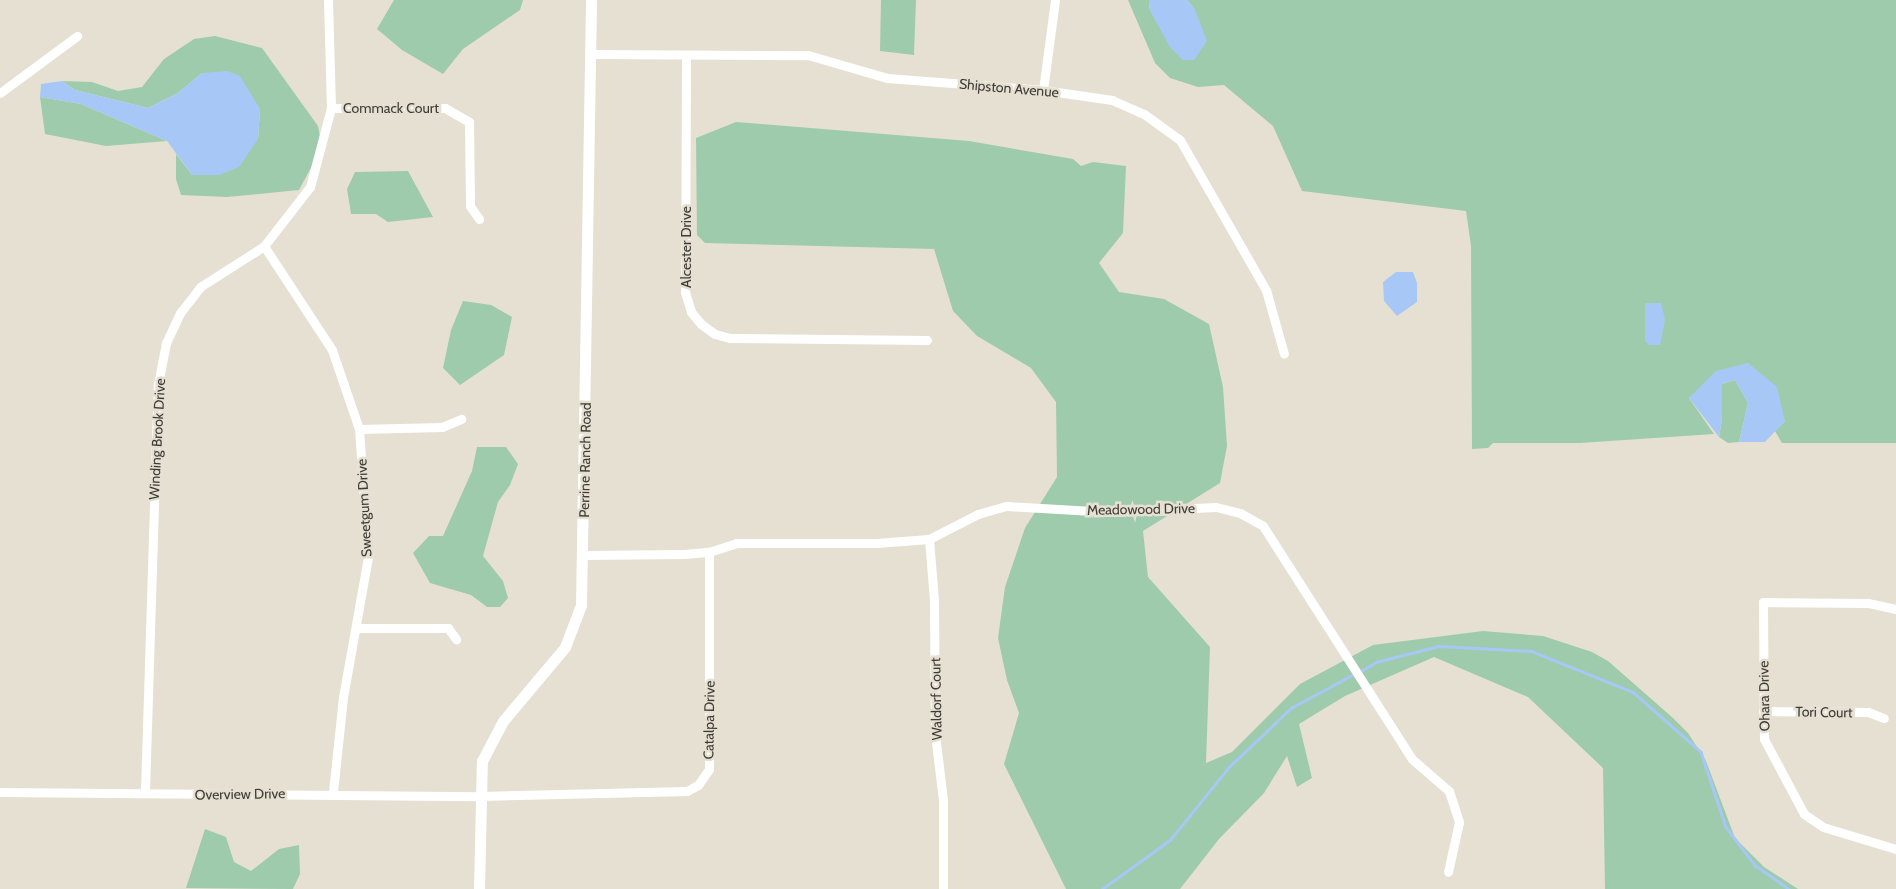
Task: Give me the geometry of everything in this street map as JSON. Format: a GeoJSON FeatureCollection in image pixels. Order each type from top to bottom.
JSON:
{"type":"FeatureCollection","features":[{"type":"Feature","properties":{"kind":"street","name":"Winding Brook Drive"},"geometry":{"type":"LineString","coordinates":[[145,791],[158,384],[166,343],[180,313],[200,287],[264,246],[310,187],[331,108],[328,0]]}},
{"type":"Feature","properties":{"kind":"street","name":"Perrine Ranch Road"},"geometry":{"type":"LineString","coordinates":[[479,889],[482,760],[503,721],[565,648],[581,605],[584,555],[591,0]]}},
{"type":"Feature","properties":{"kind":"street"},"geometry":{"type":"LineString","coordinates":[[1043,90],[1055,0]]}},
{"type":"Feature","properties":{"kind":"street"},"geometry":{"type":"LineString","coordinates":[[0,93],[77,36]]}},
{"type":"Feature","properties":{"kind":"street","name":"Shipston Avenue"},"geometry":{"type":"LineString","coordinates":[[591,54],[686,56],[808,55],[887,78],[1043,90],[1112,100],[1144,114],[1180,140],[1266,290],[1284,354]]}},
{"type":"Feature","properties":{"kind":"street","name":"Alcester Drive"},"geometry":{"type":"LineString","coordinates":[[686,56],[685,292],[691,312],[701,324],[715,334],[730,338],[927,340]]}},
{"type":"Feature","properties":{"kind":"street","name":"Commack Court"},"geometry":{"type":"LineString","coordinates":[[331,108],[446,108],[468,122],[470,206],[479,218]]}},
{"type":"Feature","properties":{"kind":"street","name":"Sweetgum Drive"},"geometry":{"type":"LineString","coordinates":[[264,246],[332,350],[359,429],[368,557],[343,697],[333,792]]}},
{"type":"Feature","properties":{"kind":"street"},"geometry":{"type":"LineString","coordinates":[[359,429],[442,427],[461,420]]}},
{"type":"Feature","properties":{"kind":"street","name":"Meadowood Drive"},"geometry":{"type":"LineString","coordinates":[[584,555],[709,552],[736,543],[876,543],[928,539],[978,514],[1006,506],[1110,512],[1216,507],[1240,513],[1263,526],[1369,688],[1412,759],[1449,791],[1459,822],[1448,872]]}},
{"type":"Feature","properties":{"kind":"street","name":"Waldorf Court"},"geometry":{"type":"LineString","coordinates":[[928,539],[934,600],[935,734],[943,800],[943,889]]}},
{"type":"Feature","properties":{"kind":"street","name":"Catalpa Drive"},"geometry":{"type":"LineString","coordinates":[[480,796],[676,794],[698,785],[709,769],[709,552]]}},
{"type":"Feature","properties":{"kind":"street","name":"Ohara Drive"},"geometry":{"type":"LineString","coordinates":[[1896,609],[1868,603],[1763,602],[1764,739],[1804,814],[1823,827],[1896,849]]}},
{"type":"Feature","properties":{"kind":"street"},"geometry":{"type":"LineString","coordinates":[[356,628],[448,628],[456,639]]}},
{"type":"Feature","properties":{"kind":"street","name":"Tori Court"},"geometry":{"type":"LineString","coordinates":[[1763,711],[1868,712],[1884,718]]}},
{"type":"Feature","properties":{"kind":"street","name":"Overview Drive"},"geometry":{"type":"LineString","coordinates":[[0,792],[145,791],[192,795],[333,792],[480,796]]}},
{"type":"Feature","properties":{"kind":"green space"},"geometry":{"type":"Polygon","coordinates":[[[394,0],[523,0],[520,10],[463,49],[443,74],[402,50],[377,29],[394,0]]]}},
{"type":"Feature","properties":{"kind":"green space"},"geometry":{"type":"Polygon","coordinates":[[[881,0],[916,0],[914,55],[880,51],[881,0]]]}},
{"type":"Feature","properties":{"kind":"green space"},"geometry":{"type":"Polygon","coordinates":[[[1128,0],[1150,0],[1149,9],[1195,10],[1187,0],[1896,0],[1896,443],[1782,443],[1775,431],[1785,421],[1748,363],[1689,398],[1714,434],[1580,443],[1493,443],[1488,448],[1472,449],[1471,246],[1466,211],[1302,191],[1273,126],[1224,85],[1198,87],[1170,78],[1155,63],[1128,0]]]}},
{"type":"Feature","properties":{"kind":"green space"},"geometry":{"type":"Polygon","coordinates":[[[215,36],[262,48],[318,126],[322,147],[299,190],[227,197],[181,195],[176,179],[176,154],[192,175],[258,139],[260,109],[252,98],[202,73],[178,93],[148,108],[75,90],[62,81],[92,82],[118,91],[142,87],[164,59],[194,39],[215,36]]]}},
{"type":"Feature","properties":{"kind":"green space"},"geometry":{"type":"Polygon","coordinates":[[[40,97],[81,104],[167,141],[106,146],[45,134],[40,97]]]}},
{"type":"Feature","properties":{"kind":"green space"},"geometry":{"type":"Polygon","coordinates":[[[736,122],[969,141],[1073,159],[1081,166],[1093,162],[1126,166],[1123,233],[1099,263],[1119,292],[1164,299],[1209,324],[1223,387],[1227,446],[1220,483],[1143,531],[1148,577],[1210,647],[1206,763],[1232,752],[1300,684],[1373,645],[1483,631],[1543,636],[1592,652],[1608,661],[1673,718],[1688,733],[1706,761],[1735,838],[1764,867],[1798,889],[1605,889],[1603,768],[1528,697],[1434,657],[1345,696],[1299,724],[1312,778],[1297,787],[1287,756],[1264,793],[1219,839],[1180,889],[1066,889],[1004,764],[1019,713],[1007,680],[998,638],[1005,587],[1025,528],[1057,477],[1056,402],[1031,368],[977,336],[953,311],[934,249],[705,243],[697,235],[696,138],[736,122]]]}},
{"type":"Feature","properties":{"kind":"green space"},"geometry":{"type":"Polygon","coordinates":[[[408,171],[433,217],[388,222],[376,214],[351,214],[347,189],[355,172],[408,171]]]}},
{"type":"Feature","properties":{"kind":"green space"},"geometry":{"type":"Polygon","coordinates":[[[463,301],[491,305],[512,317],[504,355],[460,385],[443,368],[451,330],[463,301]]]}},
{"type":"Feature","properties":{"kind":"green space"},"geometry":{"type":"Polygon","coordinates":[[[1735,380],[1748,403],[1739,442],[1728,443],[1719,437],[1722,419],[1722,384],[1735,380]]]}},
{"type":"Feature","properties":{"kind":"green space"},"geometry":{"type":"Polygon","coordinates":[[[477,447],[506,447],[518,464],[510,485],[498,502],[483,556],[503,581],[508,598],[500,607],[487,607],[471,595],[430,583],[413,553],[429,536],[443,536],[472,471],[477,447]]]}},
{"type":"Feature","properties":{"kind":"green space"},"geometry":{"type":"Polygon","coordinates":[[[205,829],[226,837],[234,862],[251,871],[279,849],[299,845],[300,874],[293,889],[186,888],[205,829]]]}},
{"type":"Feature","properties":{"kind":"water"},"geometry":{"type":"Polygon","coordinates":[[[1150,0],[1187,0],[1195,10],[1207,41],[1194,60],[1183,60],[1170,47],[1149,9],[1150,0]]]}},
{"type":"Feature","properties":{"kind":"water"},"geometry":{"type":"Polygon","coordinates":[[[227,71],[240,76],[260,109],[258,139],[239,167],[219,175],[192,175],[167,141],[81,104],[40,97],[41,84],[62,81],[75,90],[148,108],[178,93],[202,73],[227,71]]]}},
{"type":"Feature","properties":{"kind":"water"},"geometry":{"type":"Polygon","coordinates":[[[1396,272],[1413,272],[1417,283],[1417,302],[1397,316],[1384,301],[1383,282],[1396,272]]]}},
{"type":"Feature","properties":{"kind":"water"},"geometry":{"type":"Polygon","coordinates":[[[1645,303],[1661,303],[1665,320],[1660,345],[1649,345],[1645,341],[1645,303]]]}},
{"type":"Feature","properties":{"kind":"water"},"geometry":{"type":"Polygon","coordinates":[[[1748,363],[1777,387],[1785,421],[1765,442],[1739,442],[1748,403],[1735,380],[1722,384],[1722,419],[1719,437],[1689,398],[1716,371],[1748,363]]]}},
{"type":"Feature","properties":{"kind":"waterway"},"geometry":{"type":"LineString","coordinates":[[1359,672],[1376,662],[1439,646],[1531,651],[1633,692],[1701,752],[1726,827],[1755,865],[1789,889]]}},
{"type":"Feature","properties":{"kind":"waterway"},"geometry":{"type":"LineString","coordinates":[[1102,889],[1170,840],[1229,767],[1291,708],[1354,674]]}}]}
